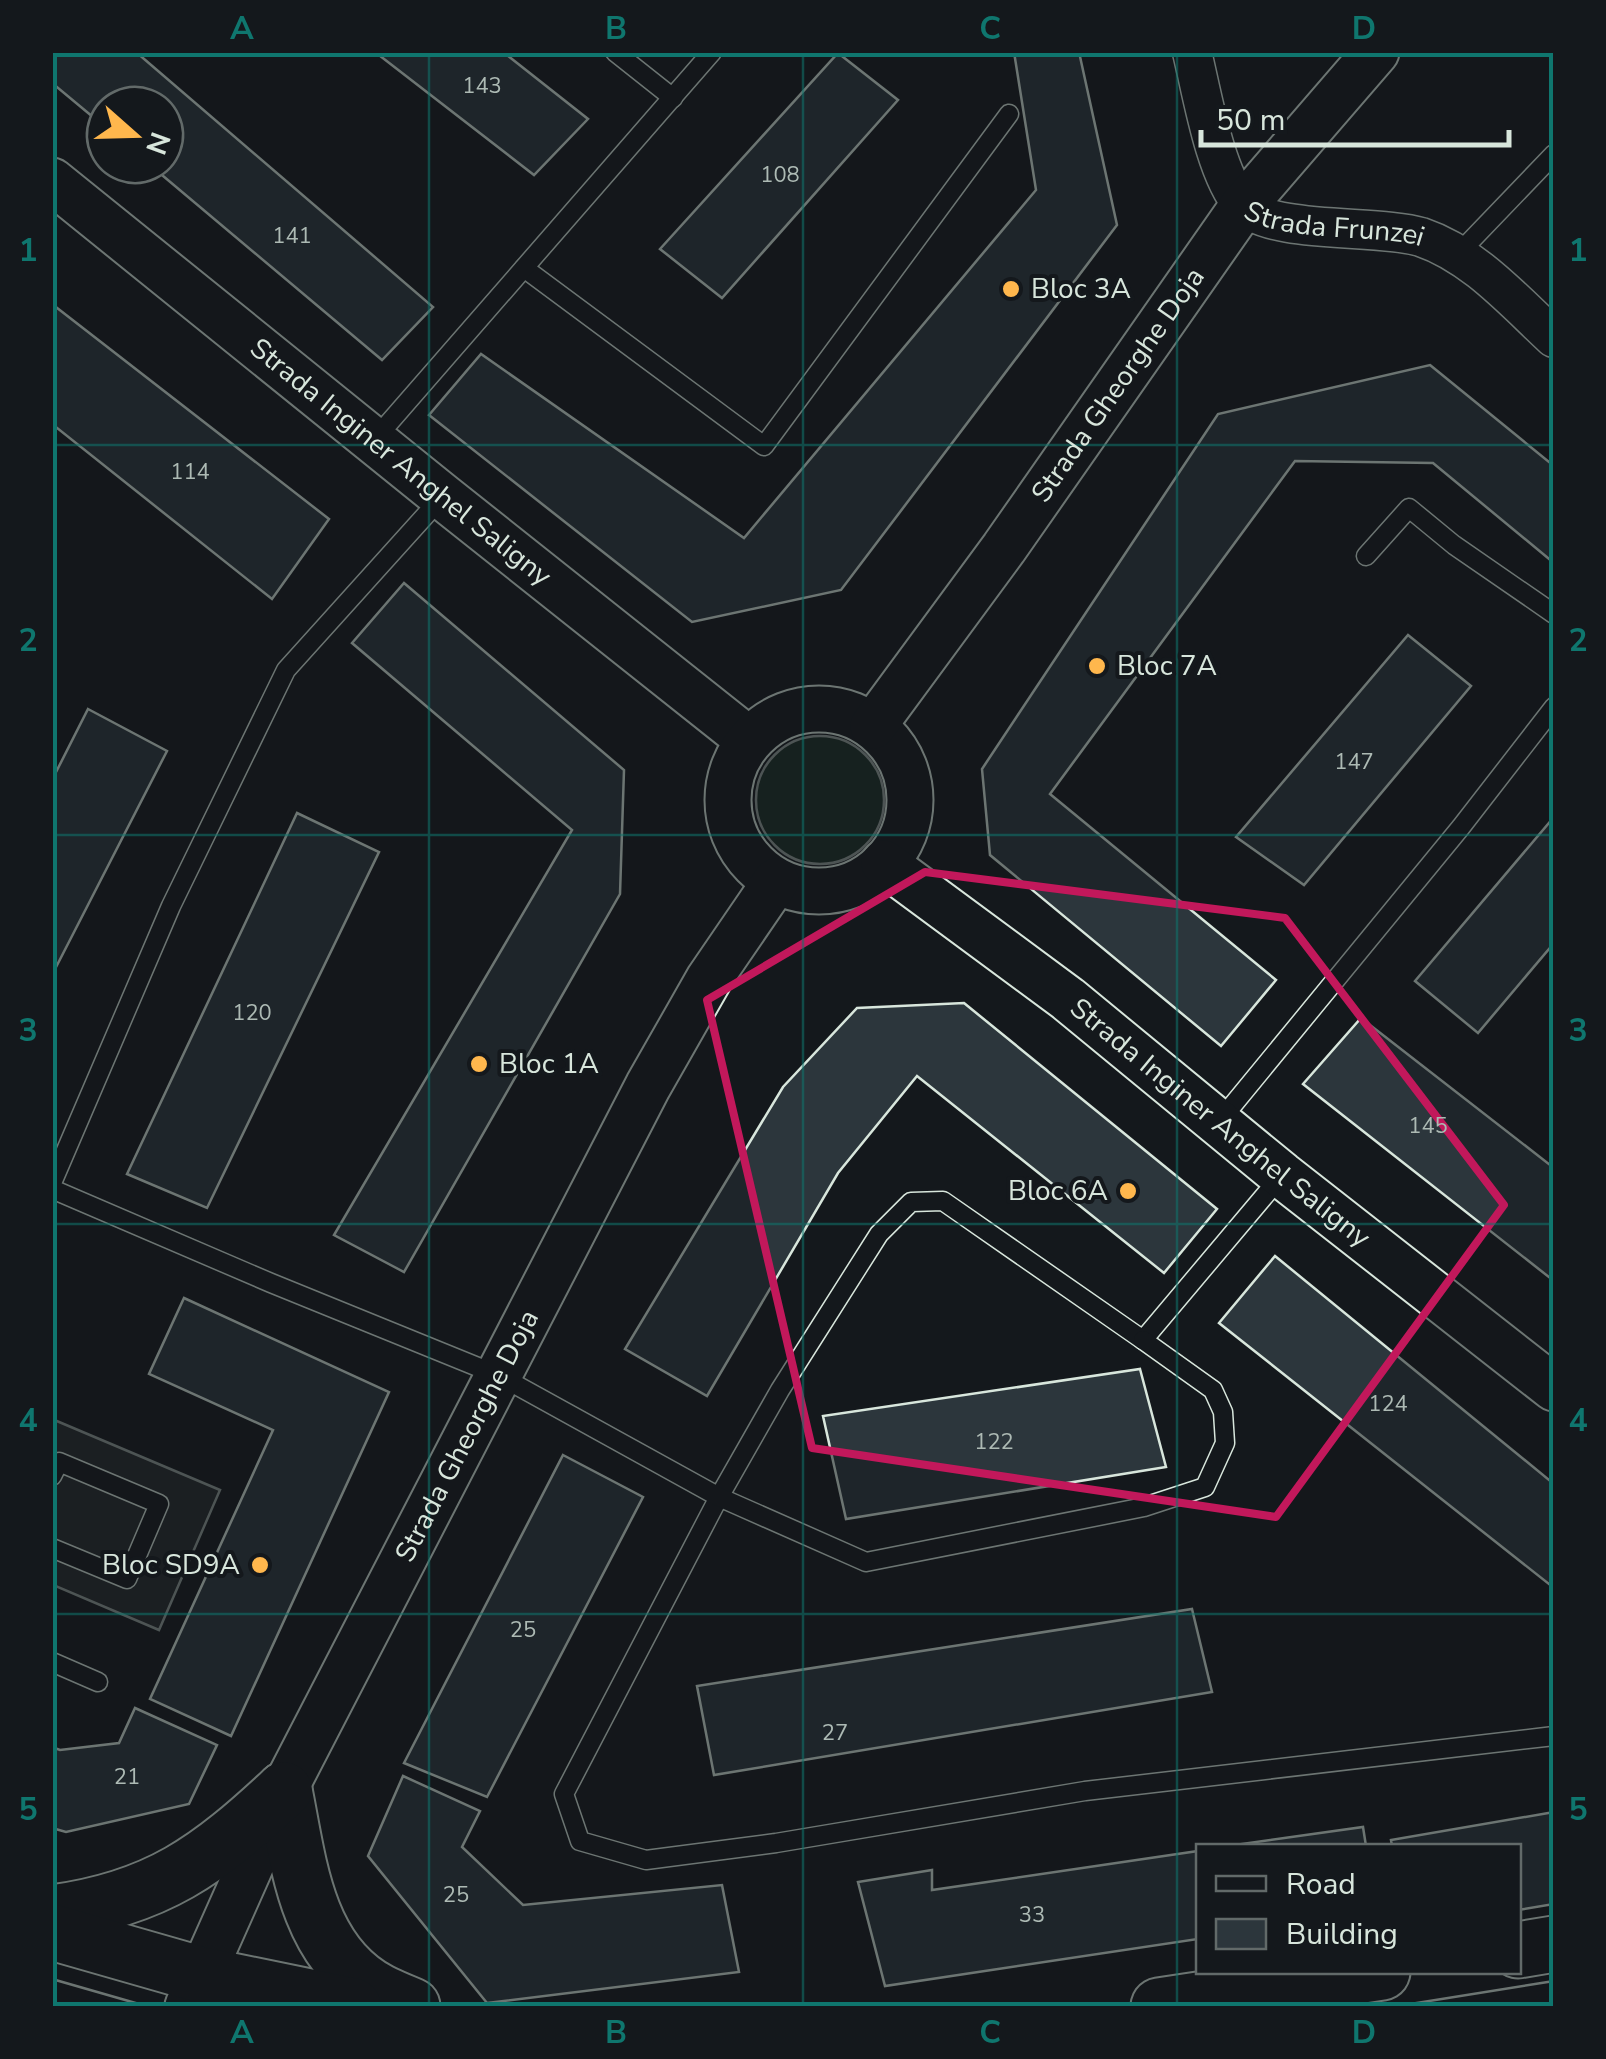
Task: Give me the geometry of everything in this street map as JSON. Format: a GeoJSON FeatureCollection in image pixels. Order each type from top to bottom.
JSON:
{"type":"FeatureCollection","features":[{"type":"Feature","properties":{"kind":"main road"},"geometry":{"type":"LineString","coordinates":[[52,1913],[99,1907],[149,1890],[231,1840],[284,1790]]}},
{"type":"Feature","properties":{"kind":"main road"},"geometry":{"type":"LineString","coordinates":[[284,1790],[305,1893],[330,1948],[368,1985],[412,2006]]}},
{"type":"Feature","properties":{"kind":"main road"},"geometry":{"type":"LineString","coordinates":[[52,1932],[195,1991],[353,2006]]}},
{"type":"Feature","properties":{"kind":"main road"},"geometry":{"type":"LineString","coordinates":[[1521,1950],[1554,1944]]}},
{"type":"Feature","properties":{"kind":"main road"},"geometry":{"type":"LineString","coordinates":[[1159,2006],[1369,1974]]}},
{"type":"Feature","properties":{"kind":"street","name":"Strada Frunzei"},"geometry":{"type":"LineString","coordinates":[[1192,52],[1222,167],[1243,206],[1279,221],[1418,236],[1459,253],[1554,338]]}},
{"type":"Feature","properties":{"kind":"street","name":"Strada Gheorghe Doja"},"geometry":{"type":"LineString","coordinates":[[872,726],[1004,548],[1243,206],[1376,52]]}},
{"type":"Feature","properties":{"kind":"street","name":"Strada Inginer Anghel Saligny"},"geometry":{"type":"LineString","coordinates":[[52,180],[750,740]]}},
{"type":"Feature","properties":{"kind":"street"},"geometry":{"type":"LineString","coordinates":[[822,708],[849,713],[872,726],[892,746],[905,770],[910,799],[906,826],[894,852],[866,878],[844,887],[798,889],[776,881],[741,848],[732,826],[728,796],[734,766],[750,740],[770,722],[796,711],[822,708]]}},
{"type":"Feature","properties":{"kind":"street","name":"Strada Inginer Anghel Saligny"},"geometry":{"type":"LineString","coordinates":[[884,863],[1068,999],[1282,1175],[1554,1388]]}},
{"type":"Feature","properties":{"kind":"street","name":"Strada Gheorghe Doja"},"geometry":{"type":"LineString","coordinates":[[195,1991],[284,1790],[648,1086],[709,979],[776,881]]}},
{"type":"Feature","properties":{"kind":"lane"},"geometry":{"type":"LineString","coordinates":[[616,52],[672,98]]}},
{"type":"Feature","properties":{"kind":"lane"},"geometry":{"type":"LineString","coordinates":[[374,440],[712,52]]}},
{"type":"Feature","properties":{"kind":"lane"},"geometry":{"type":"LineString","coordinates":[[524,268],[764,446],[1009,114]]}},
{"type":"Feature","properties":{"kind":"lane"},"geometry":{"type":"LineString","coordinates":[[1459,253],[1554,154]]}},
{"type":"Feature","properties":{"kind":"lane"},"geometry":{"type":"LineString","coordinates":[[442,496],[286,670],[170,906],[52,1186],[271,1284],[500,1376],[719,1497],[866,1562],[1144,1507],[1205,1487],[1226,1442],[1223,1412],[1213,1390],[943,1201],[910,1202],[879,1234],[780,1390],[719,1497],[564,1794],[580,1841],[646,1860],[776,1843],[1085,1791],[1554,1736]]}},
{"type":"Feature","properties":{"kind":"lane"},"geometry":{"type":"LineString","coordinates":[[1366,556],[1409,508],[1554,614]]}},
{"type":"Feature","properties":{"kind":"lane"},"geometry":{"type":"LineString","coordinates":[[1218,1123],[1554,708]]}},
{"type":"Feature","properties":{"kind":"lane"},"geometry":{"type":"LineString","coordinates":[[1142,1340],[1282,1175]]}},
{"type":"Feature","properties":{"kind":"lane"},"geometry":{"type":"LineString","coordinates":[[52,1476],[58,1462],[159,1504],[127,1579],[52,1548]]}},
{"type":"Feature","properties":{"kind":"lane"},"geometry":{"type":"LineString","coordinates":[[52,1662],[98,1682]]}},
{"type":"Feature","properties":{"kind":"highlighted area"},"geometry":{"type":"Polygon","coordinates":[[[925,872],[1285,918],[1504,1205],[1276,1517],[812,1448],[707,1000],[925,872]]]}},
{"type":"Feature","properties":{"kind":"green space"},"geometry":{"type":"Polygon","coordinates":[[[820,736],[844,741],[865,755],[879,776],[884,800],[879,824],[865,845],[844,859],[820,864],[796,859],[775,845],[761,824],[756,800],[761,776],[775,755],[796,741],[820,736]]]}},
{"type":"Feature","properties":{"kind":"shaded area"},"geometry":{"type":"Polygon","coordinates":[[[52,1419],[220,1490],[159,1630],[53,1585],[52,1419]]]}},
{"type":"Feature","properties":{"kind":"building"},"geometry":{"type":"Polygon","coordinates":[[[52,52],[136,52],[174,85],[85,85],[85,110],[52,83],[52,52]]]}},
{"type":"Feature","properties":{"kind":"building"},"geometry":{"type":"Polygon","coordinates":[[[375,52],[503,52],[588,119],[534,175],[375,52]]]}},
{"type":"Feature","properties":{"kind":"building","name":"Bloc 3A"},"geometry":{"type":"Polygon","coordinates":[[[1014,52],[1079,52],[1117,225],[841,590],[692,622],[429,415],[481,354],[744,538],[1036,190],[1014,52]]]}},
{"type":"Feature","properties":{"kind":"building"},"geometry":{"type":"Polygon","coordinates":[[[838,53],[898,100],[722,298],[660,249],[838,53]]]}},
{"type":"Feature","properties":{"kind":"building"},"geometry":{"type":"Polygon","coordinates":[[[185,94],[433,307],[382,360],[174,185],[185,185],[185,94]]]}},
{"type":"Feature","properties":{"kind":"building"},"geometry":{"type":"Polygon","coordinates":[[[52,304],[329,519],[272,599],[52,424],[52,304]]]}},
{"type":"Feature","properties":{"kind":"building","name":"Bloc 7A"},"geometry":{"type":"Polygon","coordinates":[[[1430,365],[1554,466],[1554,563],[1433,463],[1295,461],[1050,794],[1276,980],[1221,1046],[990,855],[982,769],[1218,414],[1430,365]]]}},
{"type":"Feature","properties":{"kind":"building","name":"Bloc 1A"},"geometry":{"type":"Polygon","coordinates":[[[404,583],[624,770],[620,894],[404,1272],[334,1235],[572,830],[352,643],[404,583]]]}},
{"type":"Feature","properties":{"kind":"building"},"geometry":{"type":"Polygon","coordinates":[[[1408,635],[1471,686],[1304,885],[1236,837],[1408,635]]]}},
{"type":"Feature","properties":{"kind":"building"},"geometry":{"type":"Polygon","coordinates":[[[88,709],[167,751],[52,975],[52,780],[88,709]]]}},
{"type":"Feature","properties":{"kind":"building"},"geometry":{"type":"Polygon","coordinates":[[[297,813],[379,852],[207,1208],[127,1174],[297,813]]]}},
{"type":"Feature","properties":{"kind":"building"},"geometry":{"type":"Polygon","coordinates":[[[1554,817],[1554,943],[1478,1033],[1415,981],[1554,817]]]}},
{"type":"Feature","properties":{"kind":"building","name":"Bloc 6A"},"geometry":{"type":"Polygon","coordinates":[[[964,1003],[1217,1209],[1164,1273],[917,1076],[838,1173],[707,1396],[625,1349],[783,1087],[857,1008],[964,1003]]]}},
{"type":"Feature","properties":{"kind":"building"},"geometry":{"type":"Polygon","coordinates":[[[1361,1018],[1554,1168],[1554,1281],[1303,1084],[1361,1018]]]}},
{"type":"Feature","properties":{"kind":"building"},"geometry":{"type":"Polygon","coordinates":[[[1275,1256],[1554,1484],[1554,1588],[1219,1323],[1275,1256]]]}},
{"type":"Feature","properties":{"kind":"building","name":"Bloc SD9A"},"geometry":{"type":"Polygon","coordinates":[[[184,1298],[389,1392],[231,1736],[150,1699],[273,1430],[149,1374],[184,1298]]]}},
{"type":"Feature","properties":{"kind":"building"},"geometry":{"type":"Polygon","coordinates":[[[1140,1369],[1166,1467],[846,1519],[823,1416],[1140,1369]]]}},
{"type":"Feature","properties":{"kind":"building"},"geometry":{"type":"Polygon","coordinates":[[[563,1455],[643,1497],[487,1797],[404,1763],[563,1455]]]}},
{"type":"Feature","properties":{"kind":"building"},"geometry":{"type":"Polygon","coordinates":[[[1192,1609],[1212,1692],[714,1775],[697,1686],[1192,1609]]]}},
{"type":"Feature","properties":{"kind":"building"},"geometry":{"type":"Polygon","coordinates":[[[135,1708],[217,1745],[189,1804],[66,1832],[52,1828],[52,1747],[60,1750],[119,1743],[135,1708]]]}},
{"type":"Feature","properties":{"kind":"building"},"geometry":{"type":"Polygon","coordinates":[[[403,1776],[480,1811],[462,1847],[523,1905],[722,1885],[739,1972],[487,2003],[368,1856],[403,1776]]]}},
{"type":"Feature","properties":{"kind":"building"},"geometry":{"type":"Polygon","coordinates":[[[1554,1812],[1554,1904],[1521,1910],[1521,1844],[1392,1844],[1391,1840],[1554,1812]]]}},
{"type":"Feature","properties":{"kind":"building"},"geometry":{"type":"Polygon","coordinates":[[[1363,1827],[1366,1844],[1242,1844],[1363,1827]]]}},
{"type":"Feature","properties":{"kind":"building"},"geometry":{"type":"Polygon","coordinates":[[[1196,1851],[1196,1939],[885,1986],[858,1882],[932,1870],[932,1890],[1196,1851]]]}},
{"type":"Feature","properties":{"kind":"tram line"},"geometry":{"type":"LineString","coordinates":[[52,1979],[146,2006]]}},
{"type":"Feature","properties":{"kind":"tram line"},"geometry":{"type":"LineString","coordinates":[[1398,2006],[1554,1981]]}},
{"type":"Feature","properties":{"kind":"tram line"},"geometry":{"type":"LineString","coordinates":[[1541,2006],[1554,2004]]}},
{"type":"Feature","properties":{"kind":"place","name":"Bloc 3A"},"geometry":{"type":"Point","coordinates":[1011,289]}},
{"type":"Feature","properties":{"kind":"place","name":"Bloc 7A"},"geometry":{"type":"Point","coordinates":[1097,666]}},
{"type":"Feature","properties":{"kind":"place","name":"Bloc 1A"},"geometry":{"type":"Point","coordinates":[479,1064]}},
{"type":"Feature","properties":{"kind":"place","name":"Bloc 6A"},"geometry":{"type":"Point","coordinates":[1128,1191]}},
{"type":"Feature","properties":{"kind":"place","name":"Bloc SD9A"},"geometry":{"type":"Point","coordinates":[260,1565]}}]}
